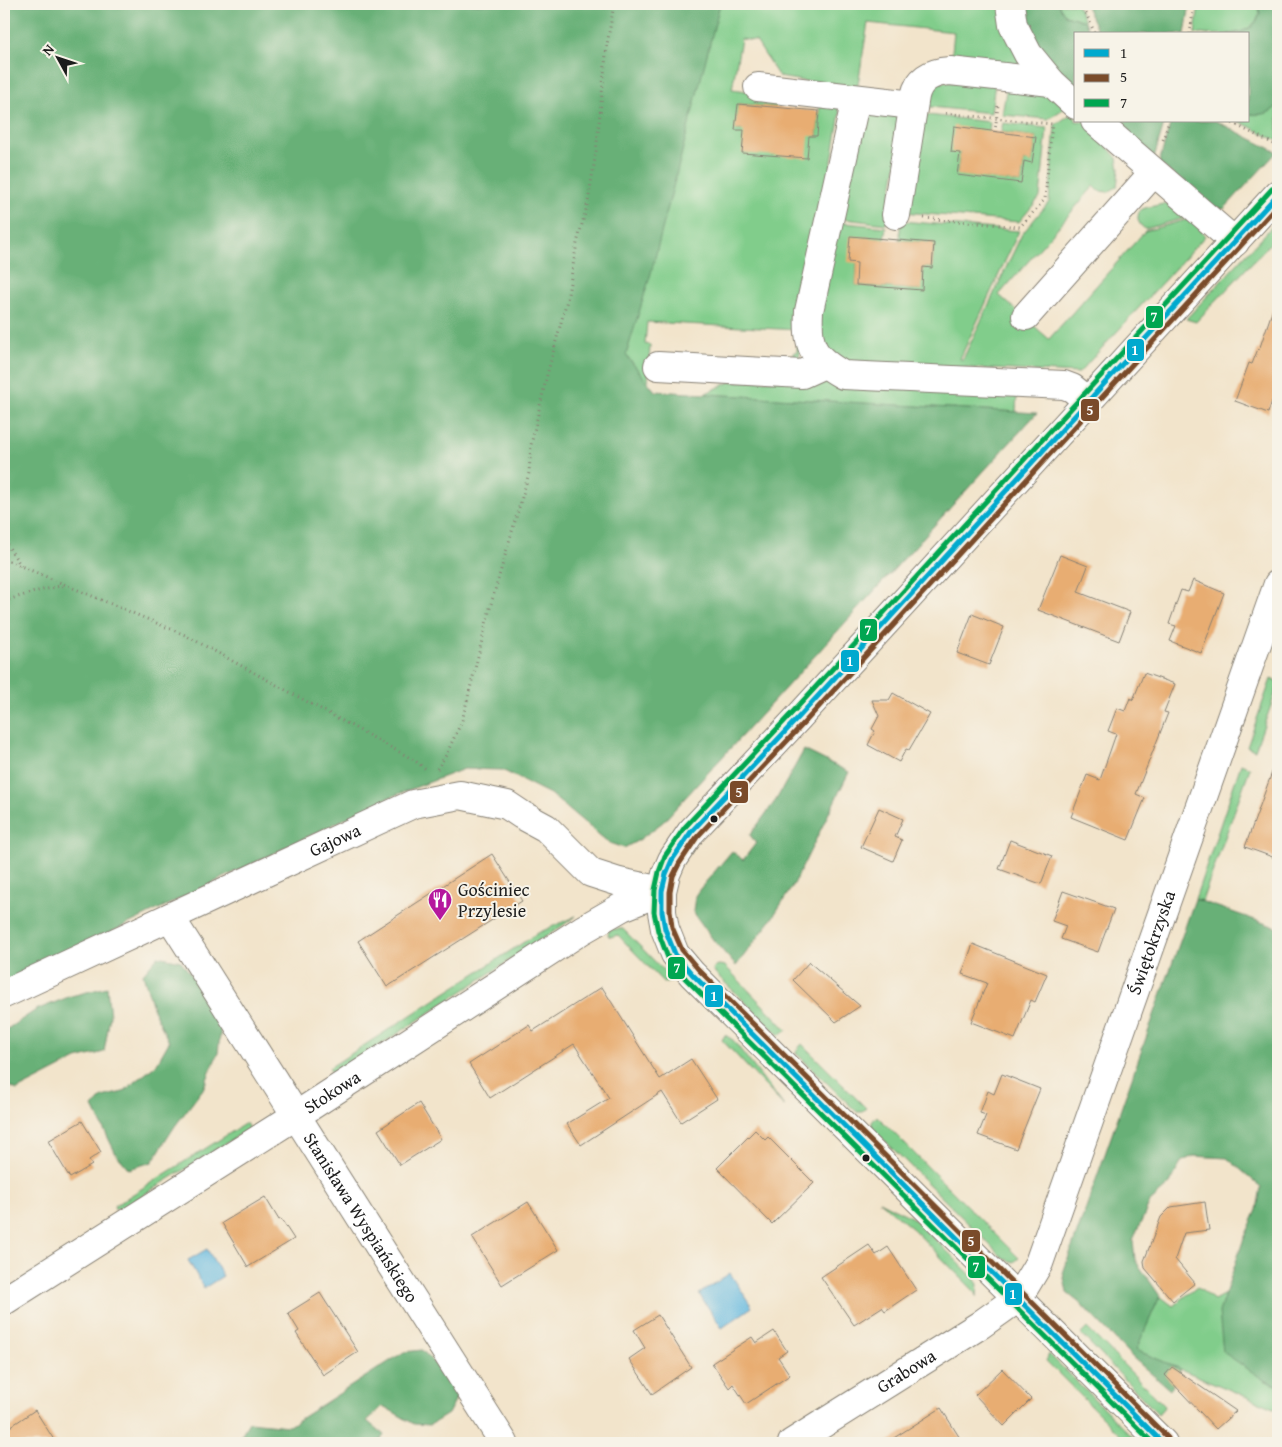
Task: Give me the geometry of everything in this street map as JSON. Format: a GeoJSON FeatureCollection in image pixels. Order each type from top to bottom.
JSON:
{"type":"FeatureCollection","features":[{"type":"Feature","properties":{"kind":"street"},"geometry":{"type":"LineString","coordinates":[[1010,4],[1013,25],[1028,54],[1051,82],[1074,102]]}},
{"type":"Feature","properties":{"kind":"street"},"geometry":{"type":"LineString","coordinates":[[896,215],[913,108],[917,87],[921,82],[934,74],[950,71],[1051,82]]}},
{"type":"Feature","properties":{"kind":"street"},"geometry":{"type":"LineString","coordinates":[[758,87],[913,108]]}},
{"type":"Feature","properties":{"kind":"street"},"geometry":{"type":"LineString","coordinates":[[856,99],[809,310],[808,331],[812,349],[824,364],[843,375],[1064,385],[1072,388],[1088,401]]}},
{"type":"Feature","properties":{"kind":"street"},"geometry":{"type":"LineString","coordinates":[[1096,122],[1234,242]]}},
{"type":"Feature","properties":{"kind":"street"},"geometry":{"type":"LineString","coordinates":[[1026,316],[1153,173]]}},
{"type":"Feature","properties":{"kind":"street"},"geometry":{"type":"LineString","coordinates":[[1163,1443],[692,974],[675,954],[668,940],[662,912],[662,891],[672,860],[691,832],[1278,194]]}},
{"type":"Feature","properties":{"kind":"street"},"geometry":{"type":"LineString","coordinates":[[658,366],[802,374],[824,364]]}},
{"type":"Feature","properties":{"kind":"street","name":"Świętokrzyska"},"geometry":{"type":"LineString","coordinates":[[1018,1298],[1039,1263],[1278,584]]}},
{"type":"Feature","properties":{"kind":"street","name":"Gajowa"},"geometry":{"type":"LineString","coordinates":[[4,994],[413,804],[460,795],[507,804],[522,815],[546,828],[591,873],[619,882],[662,891]]}},
{"type":"Feature","properties":{"kind":"street","name":"Stokowa"},"geometry":{"type":"LineString","coordinates":[[4,1301],[297,1115],[582,930],[622,907],[662,891]]}},
{"type":"Feature","properties":{"kind":"street","name":"Stanisława Wyspiańskiego"},"geometry":{"type":"LineString","coordinates":[[170,916],[504,1443]]}},
{"type":"Feature","properties":{"kind":"street","name":"Grabowa"},"geometry":{"type":"LineString","coordinates":[[792,1443],[980,1325],[1018,1298]]}},
{"type":"Feature","properties":{"kind":"path"},"geometry":{"type":"LineString","coordinates":[[4,559],[185,635],[414,760],[433,774],[446,755],[462,721],[491,604],[529,473],[531,445],[567,300],[577,243],[588,202],[596,152],[607,45],[614,4]]}},
{"type":"Feature","properties":{"kind":"path"},"geometry":{"type":"LineString","coordinates":[[1082,4],[1094,32]]}},
{"type":"Feature","properties":{"kind":"path"},"geometry":{"type":"LineString","coordinates":[[1190,32],[1194,4]]}},
{"type":"Feature","properties":{"kind":"path"},"geometry":{"type":"LineString","coordinates":[[896,215],[1020,227],[1045,199],[1052,124],[913,108]]}},
{"type":"Feature","properties":{"kind":"path"},"geometry":{"type":"LineString","coordinates":[[1230,122],[1278,146]]}},
{"type":"Feature","properties":{"kind":"path"},"geometry":{"type":"LineString","coordinates":[[4,540],[21,566]]}},
{"type":"Feature","properties":{"kind":"path"},"geometry":{"type":"LineString","coordinates":[[4,602],[65,585]]}},
{"type":"Feature","properties":{"kind":"green space"},"geometry":{"type":"Polygon","coordinates":[[[4,4],[720,4],[651,273],[626,355],[655,391],[1037,413],[663,822],[639,840],[624,848],[609,843],[550,794],[502,770],[464,769],[388,798],[4,984],[4,4]]]}},
{"type":"Feature","properties":{"kind":"green space"},"geometry":{"type":"Polygon","coordinates":[[[715,4],[1000,4],[1020,65],[951,62],[954,32],[868,23],[857,90],[779,77],[756,41],[741,39],[732,89],[777,95],[776,107],[738,104],[736,130],[817,136],[820,101],[837,106],[840,113],[799,358],[794,368],[792,368],[794,352],[797,352],[798,330],[647,322],[645,344],[650,345],[648,383],[626,355],[715,4]]]}},
{"type":"Feature","properties":{"kind":"green space"},"geometry":{"type":"Polygon","coordinates":[[[1020,4],[1058,4],[1065,15],[1085,21],[1089,32],[1074,32],[1074,90],[1035,45],[1020,4]]]}},
{"type":"Feature","properties":{"kind":"green space"},"geometry":{"type":"Polygon","coordinates":[[[1058,4],[1077,4],[1085,21],[1065,15],[1058,4]]]}},
{"type":"Feature","properties":{"kind":"green space"},"geometry":{"type":"Polygon","coordinates":[[[1085,4],[1190,4],[1185,32],[1098,32],[1085,4]]]}},
{"type":"Feature","properties":{"kind":"green space"},"geometry":{"type":"Polygon","coordinates":[[[1199,4],[1257,4],[1260,13],[1256,22],[1242,32],[1195,32],[1199,4]]]}},
{"type":"Feature","properties":{"kind":"green space"},"geometry":{"type":"Polygon","coordinates":[[[1257,4],[1278,4],[1278,105],[1265,114],[1250,114],[1250,32],[1239,32],[1252,26],[1260,13],[1257,4]]]}},
{"type":"Feature","properties":{"kind":"green space"},"geometry":{"type":"Polygon","coordinates":[[[933,82],[995,83],[991,113],[920,106],[933,82]]]}},
{"type":"Feature","properties":{"kind":"green space"},"geometry":{"type":"Polygon","coordinates":[[[1007,85],[1034,88],[1068,106],[1048,119],[1002,115],[1007,85]]]}},
{"type":"Feature","properties":{"kind":"green space"},"geometry":{"type":"Polygon","coordinates":[[[1278,105],[1278,141],[1240,122],[1250,122],[1250,114],[1264,113],[1278,105]]]}},
{"type":"Feature","properties":{"kind":"green space"},"geometry":{"type":"Polygon","coordinates":[[[872,112],[896,116],[903,126],[886,224],[836,218],[864,122],[872,112]]]}},
{"type":"Feature","properties":{"kind":"green space"},"geometry":{"type":"Polygon","coordinates":[[[1074,112],[1074,122],[1086,122],[1117,158],[1119,169],[1117,187],[1108,192],[1099,191],[1094,186],[999,295],[1049,339],[1145,231],[1193,218],[1205,236],[1079,373],[840,362],[820,341],[817,332],[835,222],[886,227],[884,239],[850,237],[857,263],[856,285],[921,290],[923,267],[932,268],[934,243],[899,240],[901,221],[1019,231],[960,359],[963,359],[1022,234],[1049,202],[1055,125],[1074,112]]]}},
{"type":"Feature","properties":{"kind":"green space"},"geometry":{"type":"Polygon","coordinates":[[[919,114],[990,122],[989,131],[960,153],[957,174],[1021,183],[1024,161],[1032,162],[1036,137],[1001,132],[1003,123],[1047,128],[1040,197],[1019,222],[903,212],[919,114]]]}},
{"type":"Feature","properties":{"kind":"green space"},"geometry":{"type":"Polygon","coordinates":[[[1111,122],[1165,122],[1154,158],[1111,122]]]}},
{"type":"Feature","properties":{"kind":"green space"},"geometry":{"type":"Polygon","coordinates":[[[1171,122],[1218,122],[1277,152],[1224,209],[1210,206],[1159,163],[1171,122]]]}},
{"type":"Feature","properties":{"kind":"green space"},"geometry":{"type":"Polygon","coordinates":[[[1163,204],[1175,205],[1192,216],[1145,229],[1138,221],[1140,210],[1163,204]]]}},
{"type":"Feature","properties":{"kind":"green space"},"geometry":{"type":"Polygon","coordinates":[[[1278,220],[1278,235],[1196,322],[1186,319],[1278,220]]]}},
{"type":"Feature","properties":{"kind":"green space"},"geometry":{"type":"Polygon","coordinates":[[[826,378],[1017,393],[1016,412],[704,394],[730,382],[826,378]]]}},
{"type":"Feature","properties":{"kind":"green space"},"geometry":{"type":"Polygon","coordinates":[[[1271,679],[1278,682],[1278,686],[1255,750],[1247,747],[1271,679]]]}},
{"type":"Feature","properties":{"kind":"green space"},"geometry":{"type":"Polygon","coordinates":[[[804,750],[849,772],[794,884],[769,923],[736,966],[714,941],[693,912],[695,896],[732,851],[743,860],[756,843],[750,835],[776,800],[804,750]]]}},
{"type":"Feature","properties":{"kind":"green space"},"geometry":{"type":"Polygon","coordinates":[[[1241,764],[1250,768],[1202,901],[1195,899],[1241,764]]]}},
{"type":"Feature","properties":{"kind":"green space"},"geometry":{"type":"Polygon","coordinates":[[[1195,899],[1278,928],[1278,1386],[1264,1380],[1223,1352],[1219,1312],[1243,1241],[1257,1210],[1261,1187],[1227,1158],[1193,1156],[1181,1162],[1170,1184],[1150,1202],[1133,1240],[1135,1260],[1160,1296],[1136,1350],[1181,1369],[1170,1390],[1132,1357],[1081,1304],[1067,1293],[1063,1273],[1195,899]]]}},
{"type":"Feature","properties":{"kind":"green space"},"geometry":{"type":"Polygon","coordinates":[[[576,916],[333,1076],[329,1068],[538,933],[576,916]]]}},
{"type":"Feature","properties":{"kind":"green space"},"geometry":{"type":"Polygon","coordinates":[[[623,929],[673,980],[666,983],[663,982],[618,935],[610,937],[608,935],[609,930],[623,929]]]}},
{"type":"Feature","properties":{"kind":"green space"},"geometry":{"type":"Polygon","coordinates":[[[158,956],[181,961],[222,1017],[218,1053],[203,1089],[175,1126],[152,1162],[129,1169],[116,1154],[93,1107],[102,1097],[123,1092],[156,1065],[169,1042],[154,1011],[143,974],[158,956]]]}},
{"type":"Feature","properties":{"kind":"green space"},"geometry":{"type":"Polygon","coordinates":[[[715,966],[725,966],[787,1030],[780,1035],[778,1034],[717,975],[713,970],[715,966]]]}},
{"type":"Feature","properties":{"kind":"green space"},"geometry":{"type":"Polygon","coordinates":[[[107,987],[110,1016],[104,1052],[77,1059],[17,1090],[4,1084],[4,1031],[36,1010],[71,996],[107,987]]]}},
{"type":"Feature","properties":{"kind":"green space"},"geometry":{"type":"Polygon","coordinates":[[[725,1035],[733,1040],[784,1106],[722,1040],[725,1035]]]}},
{"type":"Feature","properties":{"kind":"green space"},"geometry":{"type":"Polygon","coordinates":[[[802,1044],[866,1108],[862,1112],[857,1112],[797,1054],[796,1051],[802,1044]]]}},
{"type":"Feature","properties":{"kind":"green space"},"geometry":{"type":"Polygon","coordinates":[[[877,1116],[1019,1258],[1014,1262],[1004,1259],[872,1128],[872,1122],[877,1116]]]}},
{"type":"Feature","properties":{"kind":"green space"},"geometry":{"type":"Polygon","coordinates":[[[246,1123],[249,1129],[121,1209],[115,1209],[114,1206],[246,1123]]]}},
{"type":"Feature","properties":{"kind":"green space"},"geometry":{"type":"Polygon","coordinates":[[[879,1201],[911,1217],[920,1224],[973,1277],[978,1284],[977,1297],[976,1293],[913,1229],[879,1201]]]}},
{"type":"Feature","properties":{"kind":"green space"},"geometry":{"type":"Polygon","coordinates":[[[1197,1287],[1214,1300],[1225,1294],[1220,1311],[1264,1380],[1278,1386],[1278,1410],[1135,1350],[1160,1296],[1173,1306],[1197,1287]]]}},
{"type":"Feature","properties":{"kind":"green space"},"geometry":{"type":"Polygon","coordinates":[[[1087,1328],[1165,1406],[1158,1414],[1081,1334],[1087,1328]]]}},
{"type":"Feature","properties":{"kind":"green space"},"geometry":{"type":"Polygon","coordinates":[[[422,1350],[436,1365],[458,1395],[448,1414],[430,1425],[414,1424],[383,1406],[367,1421],[384,1435],[379,1443],[232,1443],[238,1440],[249,1422],[289,1426],[404,1352],[422,1350]]]}},
{"type":"Feature","properties":{"kind":"green space"},"geometry":{"type":"Polygon","coordinates":[[[1049,1354],[1139,1443],[1128,1443],[1046,1361],[1049,1354]]]}},
{"type":"Feature","properties":{"kind":"water"},"geometry":{"type":"Polygon","coordinates":[[[207,1249],[223,1276],[204,1288],[188,1260],[207,1249]]]}},
{"type":"Feature","properties":{"kind":"water"},"geometry":{"type":"Polygon","coordinates":[[[730,1273],[752,1307],[722,1328],[699,1294],[730,1273]]]}},
{"type":"Feature","properties":{"kind":"building"},"geometry":{"type":"Polygon","coordinates":[[[738,104],[819,111],[817,136],[809,136],[807,158],[742,153],[744,130],[735,130],[738,104]]]}},
{"type":"Feature","properties":{"kind":"building"},"geometry":{"type":"Polygon","coordinates":[[[954,126],[1036,137],[1032,163],[1024,161],[1021,183],[957,175],[960,153],[951,152],[954,126]]]}},
{"type":"Feature","properties":{"kind":"building"},"geometry":{"type":"Polygon","coordinates":[[[850,236],[934,243],[932,268],[923,267],[922,290],[856,285],[857,263],[848,262],[850,236]]]}},
{"type":"Feature","properties":{"kind":"building"},"geometry":{"type":"Polygon","coordinates":[[[1274,306],[1278,306],[1278,403],[1272,401],[1268,413],[1235,401],[1249,363],[1252,364],[1259,350],[1274,306]]]}},
{"type":"Feature","properties":{"kind":"building"},"geometry":{"type":"Polygon","coordinates":[[[1060,555],[1088,566],[1078,592],[1130,612],[1119,641],[1038,610],[1060,555]]]}},
{"type":"Feature","properties":{"kind":"building"},"geometry":{"type":"Polygon","coordinates":[[[1193,580],[1224,593],[1201,653],[1170,641],[1176,626],[1169,624],[1181,590],[1188,592],[1193,580]]]}},
{"type":"Feature","properties":{"kind":"building"},"geometry":{"type":"Polygon","coordinates":[[[972,614],[1004,627],[989,665],[957,653],[972,614]]]}},
{"type":"Feature","properties":{"kind":"building"},"geometry":{"type":"Polygon","coordinates":[[[1144,673],[1175,684],[1164,712],[1168,713],[1136,794],[1145,798],[1128,840],[1071,817],[1087,775],[1100,780],[1116,734],[1108,731],[1117,708],[1125,711],[1130,698],[1133,700],[1144,673]]]}},
{"type":"Feature","properties":{"kind":"building"},"geometry":{"type":"Polygon","coordinates":[[[893,693],[930,714],[909,750],[906,749],[899,762],[868,745],[875,731],[872,729],[879,716],[872,700],[889,700],[893,693]]]}},
{"type":"Feature","properties":{"kind":"building"},"geometry":{"type":"Polygon","coordinates":[[[1275,764],[1278,765],[1278,859],[1245,847],[1275,764]]]}},
{"type":"Feature","properties":{"kind":"building"},"geometry":{"type":"Polygon","coordinates":[[[879,808],[903,819],[895,837],[902,840],[893,861],[861,847],[879,808]]]}},
{"type":"Feature","properties":{"kind":"building"},"geometry":{"type":"Polygon","coordinates":[[[1010,840],[1052,856],[1041,884],[999,869],[1010,840]]]}},
{"type":"Feature","properties":{"kind":"building","name":"Gościniec Przylesie"},"geometry":{"type":"Polygon","coordinates":[[[492,854],[522,901],[387,987],[358,941],[492,854]]]}},
{"type":"Feature","properties":{"kind":"building"},"geometry":{"type":"Polygon","coordinates":[[[1063,891],[1114,909],[1098,952],[1061,939],[1066,926],[1052,921],[1063,891]]]}},
{"type":"Feature","properties":{"kind":"building"},"geometry":{"type":"Polygon","coordinates":[[[973,944],[1047,974],[1035,1002],[1031,1000],[1015,1039],[971,1022],[987,983],[962,974],[973,944]]]}},
{"type":"Feature","properties":{"kind":"building"},"geometry":{"type":"Polygon","coordinates":[[[809,962],[860,1006],[836,1022],[793,980],[809,962]]]}},
{"type":"Feature","properties":{"kind":"building"},"geometry":{"type":"Polygon","coordinates":[[[602,987],[660,1079],[691,1059],[717,1099],[681,1122],[662,1092],[581,1145],[567,1124],[609,1098],[574,1044],[490,1098],[469,1064],[529,1025],[533,1031],[602,987]]]}},
{"type":"Feature","properties":{"kind":"building"},"geometry":{"type":"Polygon","coordinates":[[[1002,1074],[1040,1089],[1016,1149],[978,1135],[986,1115],[980,1113],[988,1091],[994,1094],[1002,1074]]]}},
{"type":"Feature","properties":{"kind":"building"},"geometry":{"type":"Polygon","coordinates":[[[419,1103],[441,1139],[400,1165],[378,1130],[419,1103]]]}},
{"type":"Feature","properties":{"kind":"building"},"geometry":{"type":"Polygon","coordinates":[[[82,1121],[101,1152],[89,1160],[92,1165],[70,1178],[48,1141],[82,1121]]]}},
{"type":"Feature","properties":{"kind":"building"},"geometry":{"type":"Polygon","coordinates":[[[755,1130],[765,1140],[768,1137],[814,1183],[772,1224],[717,1168],[755,1130]]]}},
{"type":"Feature","properties":{"kind":"building"},"geometry":{"type":"Polygon","coordinates":[[[265,1197],[279,1220],[281,1219],[294,1239],[248,1267],[222,1223],[265,1197]]]}},
{"type":"Feature","properties":{"kind":"building"},"geometry":{"type":"Polygon","coordinates":[[[528,1202],[558,1250],[502,1285],[472,1237],[528,1202]]]}},
{"type":"Feature","properties":{"kind":"building"},"geometry":{"type":"Polygon","coordinates":[[[1205,1202],[1209,1230],[1184,1233],[1175,1259],[1195,1283],[1173,1301],[1145,1268],[1144,1261],[1161,1217],[1171,1207],[1205,1202]]]}},
{"type":"Feature","properties":{"kind":"building"},"geometry":{"type":"Polygon","coordinates":[[[869,1245],[876,1255],[888,1247],[916,1290],[885,1311],[882,1307],[854,1325],[821,1277],[869,1245]]]}},
{"type":"Feature","properties":{"kind":"building"},"geometry":{"type":"Polygon","coordinates":[[[320,1293],[358,1352],[323,1375],[296,1333],[299,1331],[288,1313],[320,1293]]]}},
{"type":"Feature","properties":{"kind":"building"},"geometry":{"type":"Polygon","coordinates":[[[658,1315],[691,1367],[652,1394],[629,1359],[645,1348],[634,1330],[658,1315]]]}},
{"type":"Feature","properties":{"kind":"building"},"geometry":{"type":"Polygon","coordinates":[[[774,1331],[787,1351],[778,1357],[790,1375],[746,1404],[733,1384],[729,1388],[712,1363],[752,1337],[756,1343],[774,1331]]]}},
{"type":"Feature","properties":{"kind":"building"},"geometry":{"type":"Polygon","coordinates":[[[1172,1367],[1236,1411],[1216,1429],[1165,1375],[1172,1367]]]}},
{"type":"Feature","properties":{"kind":"building"},"geometry":{"type":"Polygon","coordinates":[[[1002,1369],[1031,1399],[1004,1426],[975,1395],[1002,1369]]]}},
{"type":"Feature","properties":{"kind":"building"},"geometry":{"type":"Polygon","coordinates":[[[941,1408],[963,1443],[886,1443],[941,1408]]]}},
{"type":"Feature","properties":{"kind":"building"},"geometry":{"type":"Polygon","coordinates":[[[35,1410],[56,1443],[4,1443],[4,1431],[35,1410]]]}},
{"type":"Feature","properties":{"kind":"transit line","name":"7"},"geometry":{"type":"LineString","coordinates":[[1153,1443],[686,979],[668,958],[658,931],[654,912],[655,890],[665,856],[685,827],[1272,189]]}},
{"type":"Feature","properties":{"kind":"transit line","name":"1"},"geometry":{"type":"LineString","coordinates":[[1163,1443],[692,974],[675,954],[665,929],[662,912],[662,891],[672,860],[691,832],[1278,194]]}},
{"type":"Feature","properties":{"kind":"transit line","name":"5"},"geometry":{"type":"LineString","coordinates":[[1168,1438],[698,969],[682,950],[672,927],[670,892],[673,876],[697,837],[803,724],[1278,205]]}},
{"type":"Feature","properties":{"kind":"place","name":"Gościniec Przylesie"},"geometry":{"type":"Point","coordinates":[440,921]}}]}
